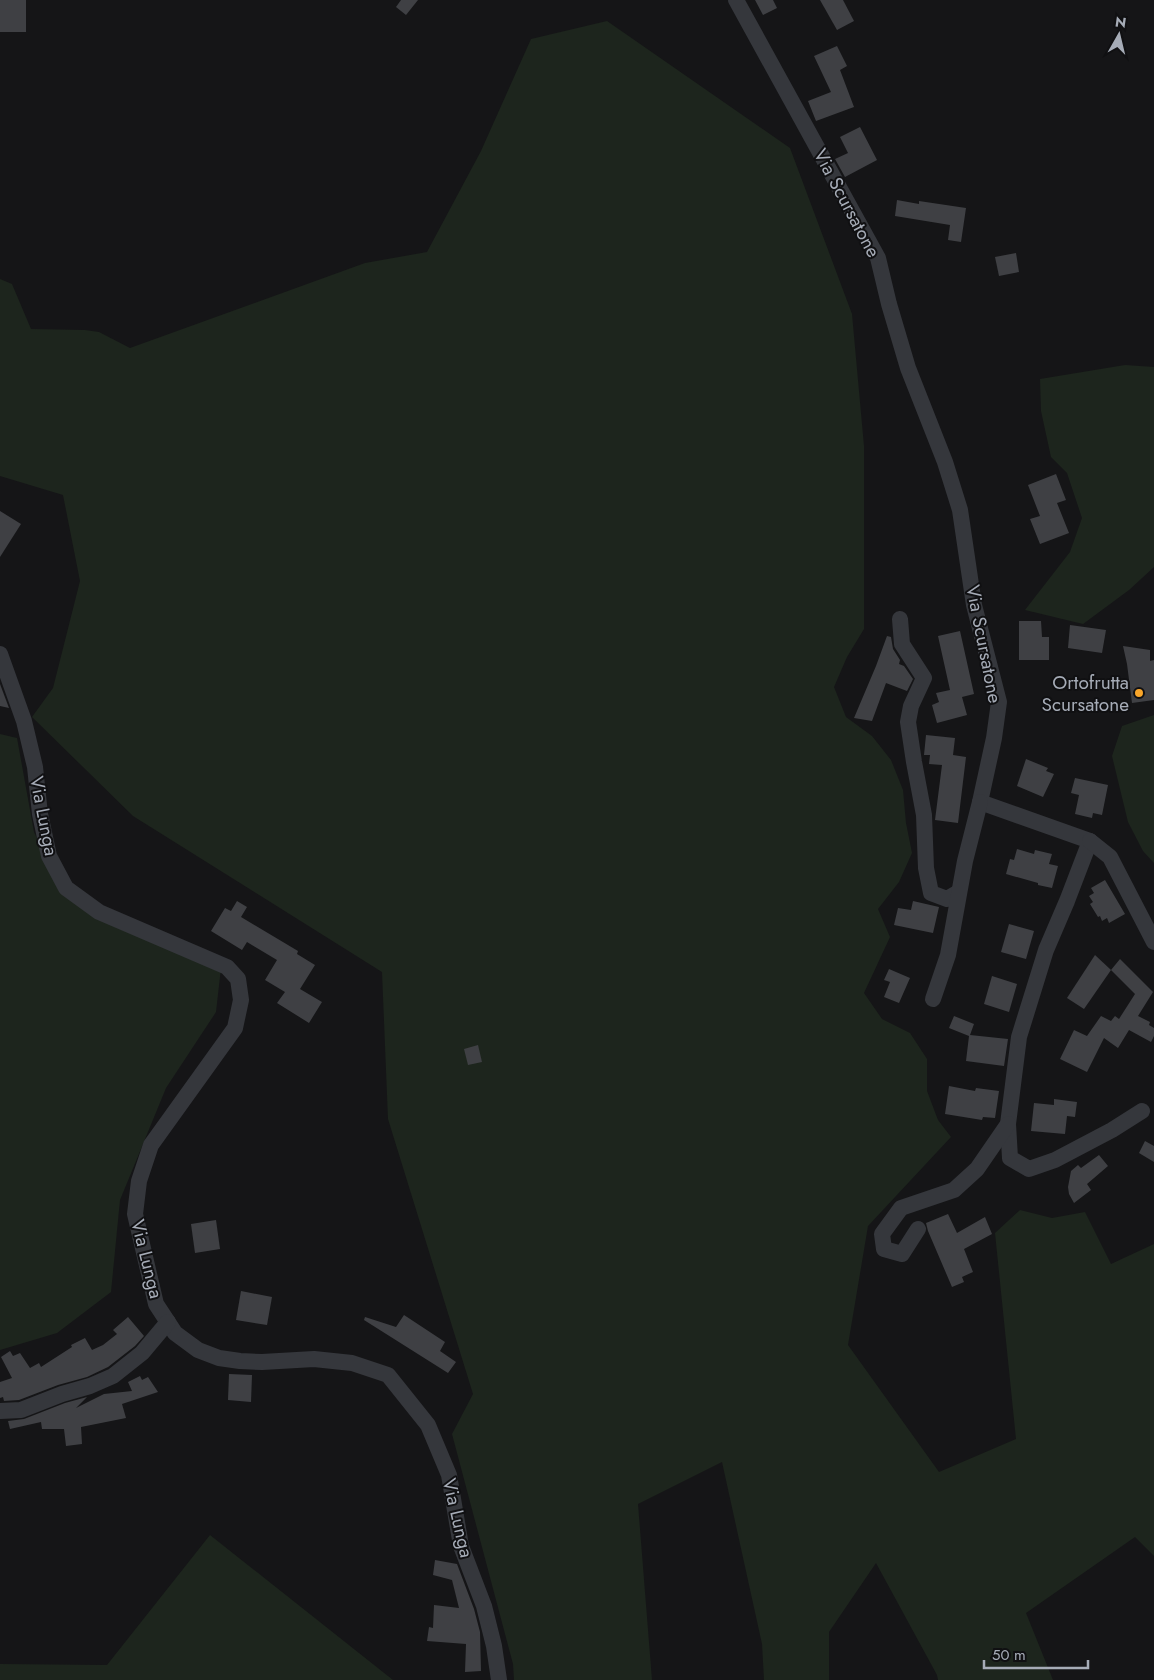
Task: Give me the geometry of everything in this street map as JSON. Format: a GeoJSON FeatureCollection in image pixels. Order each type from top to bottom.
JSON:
{"type":"FeatureCollection","features":[{"type":"Feature","properties":{"kind":"street","name":"Via Scursatone"},"geometry":{"type":"LineString","coordinates":[[736,0],[878,258],[908,368],[945,462],[960,510],[974,605],[999,702],[994,738],[965,861],[948,955],[933,999]]}},
{"type":"Feature","properties":{"kind":"street"},"geometry":{"type":"LineString","coordinates":[[900,619],[902,644],[924,678],[911,706],[908,722],[924,815],[926,868],[930,893],[947,899],[959,892]]}},
{"type":"Feature","properties":{"kind":"street","name":"Via Lunga"},"geometry":{"type":"LineString","coordinates":[[0,654],[24,721],[35,767],[40,814],[49,856],[66,888],[99,912],[227,967],[238,978],[240,1000],[235,1028],[151,1145],[139,1181],[135,1214],[156,1304],[175,1333],[198,1350],[219,1358],[262,1362],[314,1359],[352,1363],[388,1375],[428,1425],[449,1476],[461,1546],[484,1606],[494,1646],[499,1680]]}},
{"type":"Feature","properties":{"kind":"street"},"geometry":{"type":"LineString","coordinates":[[980,802],[1090,841],[1110,857],[1154,942]]}},
{"type":"Feature","properties":{"kind":"street"},"geometry":{"type":"LineString","coordinates":[[1090,841],[1046,950],[1019,1037],[1008,1124],[1010,1158],[1028,1168],[1055,1160],[1112,1130],[1142,1111]]}},
{"type":"Feature","properties":{"kind":"street"},"geometry":{"type":"LineString","coordinates":[[918,1229],[902,1254],[884,1249],[882,1234],[901,1208],[954,1190],[977,1169],[1008,1124]]}},
{"type":"Feature","properties":{"kind":"street"},"geometry":{"type":"LineString","coordinates":[[0,1411],[21,1410],[113,1376],[142,1353],[168,1322]]}},
{"type":"Feature","properties":{"kind":"shaded area"},"geometry":{"type":"Polygon","coordinates":[[[607,21],[790,148],[852,314],[864,446],[864,629],[847,657],[834,687],[846,717],[872,736],[891,760],[903,790],[906,823],[912,853],[899,882],[878,909],[890,937],[864,993],[882,1019],[910,1033],[927,1059],[927,1091],[938,1120],[951,1137],[868,1226],[848,1345],[939,1472],[1016,1439],[995,1233],[1020,1210],[1052,1218],[1085,1212],[1111,1264],[1154,1244],[1154,1556],[1135,1537],[1026,1613],[1053,1680],[938,1680],[876,1563],[829,1632],[829,1680],[764,1680],[762,1644],[722,1462],[638,1504],[652,1680],[514,1680],[513,1664],[452,1434],[473,1394],[388,1119],[382,972],[133,816],[32,717],[53,688],[80,581],[63,495],[0,476],[0,279],[12,284],[31,329],[99,332],[130,348],[365,263],[427,252],[481,151],[531,39],[607,21]]]}},
{"type":"Feature","properties":{"kind":"shaded area"},"geometry":{"type":"Polygon","coordinates":[[[1125,365],[1154,367],[1154,567],[1129,590],[1083,624],[1025,610],[1070,552],[1082,518],[1067,473],[1051,457],[1041,411],[1040,379],[1125,365]]]}},
{"type":"Feature","properties":{"kind":"shaded area"},"geometry":{"type":"Polygon","coordinates":[[[1154,715],[1154,863],[1143,851],[1128,822],[1112,756],[1122,726],[1154,715]]]}},
{"type":"Feature","properties":{"kind":"shaded area"},"geometry":{"type":"Polygon","coordinates":[[[0,734],[17,738],[34,832],[47,859],[70,894],[221,968],[216,1012],[166,1088],[120,1200],[111,1292],[57,1333],[0,1350],[0,734]]]}},
{"type":"Feature","properties":{"kind":"shaded area"},"geometry":{"type":"Polygon","coordinates":[[[210,1535],[393,1680],[0,1680],[0,1664],[107,1665],[210,1535]]]}},
{"type":"Feature","properties":{"kind":"building"},"geometry":{"type":"Polygon","coordinates":[[[0,0],[26,0],[26,32],[0,32],[0,0]]]}},
{"type":"Feature","properties":{"kind":"building"},"geometry":{"type":"Polygon","coordinates":[[[401,0],[418,0],[406,15],[396,7],[401,0]]]}},
{"type":"Feature","properties":{"kind":"building"},"geometry":{"type":"Polygon","coordinates":[[[755,0],[773,0],[777,8],[763,15],[755,0]]]}},
{"type":"Feature","properties":{"kind":"building"},"geometry":{"type":"Polygon","coordinates":[[[820,0],[843,0],[854,21],[837,30],[820,0]]]}},
{"type":"Feature","properties":{"kind":"building"},"geometry":{"type":"Polygon","coordinates":[[[837,46],[847,66],[840,70],[854,107],[816,121],[808,101],[831,92],[814,56],[837,46]]]}},
{"type":"Feature","properties":{"kind":"building"},"geometry":{"type":"Polygon","coordinates":[[[860,127],[877,160],[845,177],[835,159],[848,153],[840,137],[860,127]]]}},
{"type":"Feature","properties":{"kind":"building"},"geometry":{"type":"Polygon","coordinates":[[[897,200],[919,204],[919,201],[966,208],[961,242],[948,240],[950,225],[895,216],[897,200]]]}},
{"type":"Feature","properties":{"kind":"building"},"geometry":{"type":"Polygon","coordinates":[[[1016,253],[1019,272],[999,276],[995,257],[1016,253]]]}},
{"type":"Feature","properties":{"kind":"building"},"geometry":{"type":"Polygon","coordinates":[[[1056,474],[1066,500],[1057,503],[1069,533],[1040,544],[1030,519],[1040,516],[1028,485],[1056,474]]]}},
{"type":"Feature","properties":{"kind":"building"},"geometry":{"type":"Polygon","coordinates":[[[0,511],[21,524],[0,557],[0,511]]]}},
{"type":"Feature","properties":{"kind":"building"},"geometry":{"type":"Polygon","coordinates":[[[1019,621],[1041,621],[1042,637],[1049,637],[1049,660],[1019,660],[1019,621]]]}},
{"type":"Feature","properties":{"kind":"building"},"geometry":{"type":"Polygon","coordinates":[[[1070,625],[1106,630],[1102,653],[1068,648],[1070,625]]]}},
{"type":"Feature","properties":{"kind":"building"},"geometry":{"type":"Polygon","coordinates":[[[960,631],[974,694],[962,697],[967,715],[937,723],[932,705],[939,702],[936,693],[950,690],[938,636],[960,631]]]}},
{"type":"Feature","properties":{"kind":"building"},"geometry":{"type":"Polygon","coordinates":[[[887,636],[891,637],[893,649],[900,660],[899,664],[904,666],[913,679],[907,691],[886,683],[872,721],[854,718],[876,666],[887,636]]]}},
{"type":"Feature","properties":{"kind":"building"},"geometry":{"type":"Polygon","coordinates":[[[1123,646],[1150,650],[1150,661],[1154,660],[1154,700],[1132,703],[1123,646]]]}},
{"type":"Feature","properties":{"kind":"building"},"geometry":{"type":"Polygon","coordinates":[[[0,684],[9,708],[0,706],[0,684]]]}},
{"type":"Feature","properties":{"kind":"building"},"geometry":{"type":"Polygon","coordinates":[[[926,735],[955,738],[953,755],[966,757],[958,823],[935,820],[942,765],[929,764],[930,755],[924,755],[926,735]]]}},
{"type":"Feature","properties":{"kind":"building"},"geometry":{"type":"Polygon","coordinates":[[[1026,759],[1048,768],[1046,771],[1054,774],[1043,797],[1017,786],[1026,759]]]}},
{"type":"Feature","properties":{"kind":"building"},"geometry":{"type":"Polygon","coordinates":[[[1075,778],[1108,785],[1102,815],[1093,813],[1092,818],[1075,814],[1079,795],[1071,793],[1075,778]]]}},
{"type":"Feature","properties":{"kind":"building"},"geometry":{"type":"Polygon","coordinates":[[[1017,849],[1034,854],[1035,850],[1052,854],[1049,864],[1058,866],[1052,888],[1006,874],[1010,859],[1014,860],[1017,849]]]}},
{"type":"Feature","properties":{"kind":"building"},"geometry":{"type":"Polygon","coordinates":[[[1105,880],[1125,914],[1109,923],[1107,918],[1102,921],[1100,916],[1098,917],[1090,904],[1093,902],[1089,896],[1094,893],[1091,888],[1105,880]]]}},
{"type":"Feature","properties":{"kind":"building"},"geometry":{"type":"Polygon","coordinates":[[[237,901],[247,907],[241,917],[298,951],[297,954],[315,965],[300,989],[322,1002],[309,1023],[277,1003],[285,992],[265,980],[277,960],[247,942],[242,950],[211,931],[225,908],[231,911],[237,901]]]}},
{"type":"Feature","properties":{"kind":"building"},"geometry":{"type":"Polygon","coordinates":[[[913,901],[939,907],[933,933],[894,925],[898,908],[911,910],[913,901]]]}},
{"type":"Feature","properties":{"kind":"building"},"geometry":{"type":"Polygon","coordinates":[[[1009,924],[1034,931],[1026,959],[1001,952],[1009,924]]]}},
{"type":"Feature","properties":{"kind":"building"},"geometry":{"type":"Polygon","coordinates":[[[1095,955],[1111,970],[1084,1009],[1067,998],[1095,955]]]}},
{"type":"Feature","properties":{"kind":"building"},"geometry":{"type":"Polygon","coordinates":[[[1120,959],[1153,992],[1138,1016],[1150,1022],[1149,1025],[1154,1028],[1154,1036],[1151,1042],[1129,1030],[1118,1048],[1104,1038],[1087,1072],[1060,1059],[1074,1030],[1087,1036],[1101,1016],[1111,1021],[1115,1016],[1119,1019],[1135,994],[1111,970],[1120,959]]]}},
{"type":"Feature","properties":{"kind":"building"},"geometry":{"type":"Polygon","coordinates":[[[889,969],[910,978],[899,1003],[884,997],[890,982],[884,980],[889,969]]]}},
{"type":"Feature","properties":{"kind":"building"},"geometry":{"type":"Polygon","coordinates":[[[992,976],[1017,984],[1009,1012],[984,1004],[992,976]]]}},
{"type":"Feature","properties":{"kind":"building"},"geometry":{"type":"Polygon","coordinates":[[[954,1016],[974,1024],[970,1035],[1008,1039],[1004,1066],[966,1061],[969,1036],[949,1028],[954,1016]]]}},
{"type":"Feature","properties":{"kind":"building"},"geometry":{"type":"Polygon","coordinates":[[[478,1045],[482,1062],[468,1065],[464,1049],[478,1045]]]}},
{"type":"Feature","properties":{"kind":"building"},"geometry":{"type":"Polygon","coordinates":[[[949,1086],[975,1091],[976,1088],[999,1091],[995,1118],[983,1117],[982,1120],[945,1114],[949,1086]]]}},
{"type":"Feature","properties":{"kind":"building"},"geometry":{"type":"Polygon","coordinates":[[[1054,1099],[1077,1102],[1075,1117],[1067,1116],[1065,1134],[1031,1131],[1034,1103],[1054,1105],[1054,1099]]]}},
{"type":"Feature","properties":{"kind":"building"},"geometry":{"type":"Polygon","coordinates":[[[1145,1141],[1154,1146],[1154,1162],[1139,1153],[1145,1141]]]}},
{"type":"Feature","properties":{"kind":"building"},"geometry":{"type":"Polygon","coordinates":[[[1099,1155],[1108,1166],[1087,1184],[1091,1190],[1074,1203],[1069,1194],[1068,1187],[1071,1171],[1078,1165],[1081,1168],[1099,1155]]]}},
{"type":"Feature","properties":{"kind":"building"},"geometry":{"type":"Polygon","coordinates":[[[948,1214],[957,1233],[985,1217],[992,1234],[964,1249],[973,1272],[962,1277],[964,1282],[952,1287],[926,1223],[948,1214]]]}},
{"type":"Feature","properties":{"kind":"building"},"geometry":{"type":"Polygon","coordinates":[[[216,1220],[220,1249],[195,1253],[191,1224],[216,1220]]]}},
{"type":"Feature","properties":{"kind":"building"},"geometry":{"type":"Polygon","coordinates":[[[241,1291],[272,1297],[267,1325],[236,1320],[241,1291]]]}},
{"type":"Feature","properties":{"kind":"building"},"geometry":{"type":"Polygon","coordinates":[[[404,1315],[445,1342],[440,1351],[456,1362],[448,1373],[364,1320],[365,1317],[396,1327],[404,1315]]]}},
{"type":"Feature","properties":{"kind":"building"},"geometry":{"type":"Polygon","coordinates":[[[128,1317],[144,1336],[135,1346],[108,1367],[87,1377],[58,1385],[19,1400],[4,1401],[3,1397],[0,1398],[0,1382],[12,1378],[1,1357],[10,1351],[13,1356],[20,1353],[30,1368],[39,1363],[41,1367],[72,1347],[71,1345],[85,1338],[92,1350],[103,1345],[117,1334],[113,1330],[128,1317]]]}},
{"type":"Feature","properties":{"kind":"building"},"geometry":{"type":"Polygon","coordinates":[[[229,1374],[252,1375],[251,1402],[228,1400],[229,1374]]]}},
{"type":"Feature","properties":{"kind":"building"},"geometry":{"type":"Polygon","coordinates":[[[140,1376],[142,1380],[148,1377],[158,1392],[122,1404],[126,1418],[81,1427],[82,1444],[66,1446],[64,1429],[42,1429],[41,1422],[10,1429],[8,1421],[24,1419],[65,1403],[87,1397],[76,1408],[104,1394],[132,1391],[128,1382],[140,1376]]]}},
{"type":"Feature","properties":{"kind":"building"},"geometry":{"type":"Polygon","coordinates":[[[435,1560],[457,1564],[474,1609],[480,1632],[481,1671],[465,1672],[466,1644],[427,1641],[429,1627],[433,1628],[434,1605],[459,1608],[452,1580],[433,1575],[435,1560]]]}},
{"type":"Feature","properties":{"kind":"place","name":"Ortofrutta Scursatone"},"geometry":{"type":"Point","coordinates":[1139,693]}}]}
